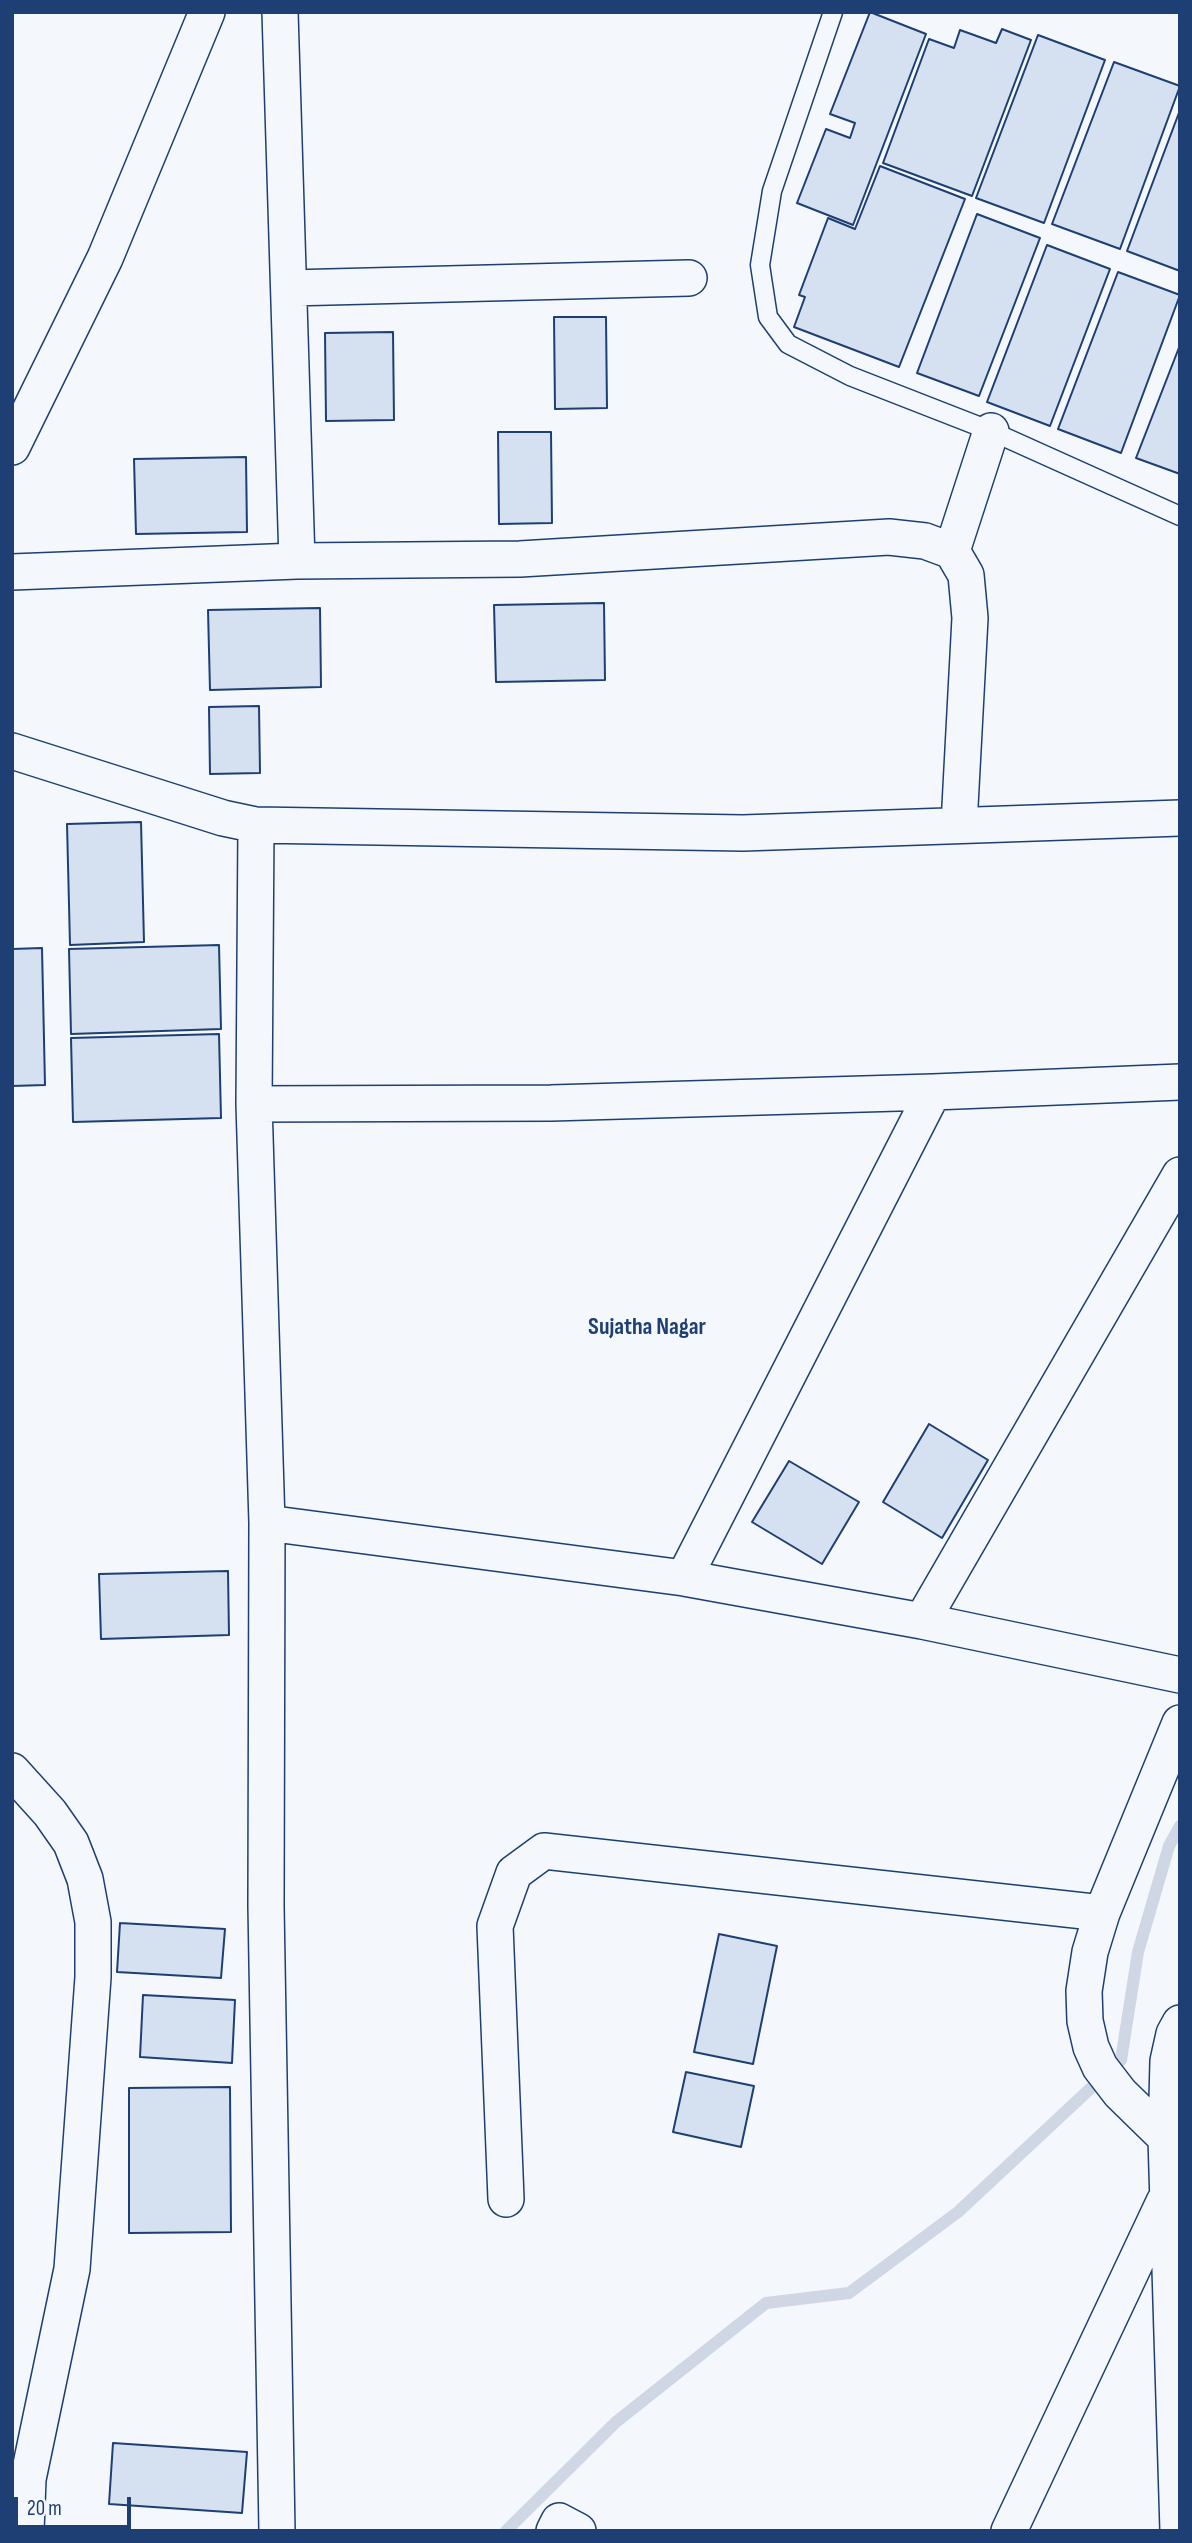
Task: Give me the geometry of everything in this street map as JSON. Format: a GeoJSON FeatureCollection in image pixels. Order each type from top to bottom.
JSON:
{"type":"FeatureCollection","features":[{"type":"Feature","properties":{"kind":"street"},"geometry":{"type":"LineString","coordinates":[[12,447],[105,258],[207,12]]}},
{"type":"Feature","properties":{"kind":"street"},"geometry":{"type":"LineString","coordinates":[[280,12],[297,561]]}},
{"type":"Feature","properties":{"kind":"street"},"geometry":{"type":"LineString","coordinates":[[289,288],[689,278]]}},
{"type":"Feature","properties":{"kind":"street"},"geometry":{"type":"LineString","coordinates":[[952,551],[991,431]]}},
{"type":"Feature","properties":{"kind":"street"},"geometry":{"type":"LineString","coordinates":[[12,572],[297,561],[520,559],[889,537],[925,541],[952,551],[966,575],[970,618],[959,825]]}},
{"type":"Feature","properties":{"kind":"street"},"geometry":{"type":"LineString","coordinates":[[12,751],[223,818],[256,825],[743,833],[1180,818]]}},
{"type":"Feature","properties":{"kind":"street"},"geometry":{"type":"LineString","coordinates":[[256,825],[254,1104],[267,1524],[266,1906],[277,2531]]}},
{"type":"Feature","properties":{"kind":"street"},"geometry":{"type":"LineString","coordinates":[[254,1104],[551,1103],[1180,1082]]}},
{"type":"Feature","properties":{"kind":"street"},"geometry":{"type":"LineString","coordinates":[[684,1578],[933,1092]]}},
{"type":"Feature","properties":{"kind":"street"},"geometry":{"type":"LineString","coordinates":[[922,1621],[1180,1175]]}},
{"type":"Feature","properties":{"kind":"street"},"geometry":{"type":"LineString","coordinates":[[267,1524],[684,1578],[922,1621],[1180,1675]]}},
{"type":"Feature","properties":{"kind":"street"},"geometry":{"type":"LineString","coordinates":[[1166,2138],[1120,2093],[1100,2067],[1091,2047],[1085,2021],[1084,1991],[1090,1952],[1102,1913],[1180,1723]]}},
{"type":"Feature","properties":{"kind":"street"},"geometry":{"type":"LineString","coordinates":[[12,1771],[50,1813],[71,1843],[85,1879],[93,1922],[93,1978],[72,2269],[29,2479],[26,2531]]}},
{"type":"Feature","properties":{"kind":"street"},"geometry":{"type":"LineString","coordinates":[[506,2199],[495,1926],[514,1873],[544,1851],[1102,1913]]}},
{"type":"Feature","properties":{"kind":"street"},"geometry":{"type":"LineString","coordinates":[[1178,2531],[1166,2138],[1168,2061],[1174,2034],[1180,2023]]}},
{"type":"Feature","properties":{"kind":"street"},"geometry":{"type":"LineString","coordinates":[[1009,2531],[1167,2196]]}},
{"type":"Feature","properties":{"kind":"street"},"geometry":{"type":"LineString","coordinates":[[554,2531],[559,2521],[578,2531]]}},
{"type":"Feature","properties":{"kind":"lane"},"geometry":{"type":"LineString","coordinates":[[833,12],[772,191],[760,265],[768,317],[788,344],[850,376],[991,431],[1180,516]]}},
{"type":"Feature","properties":{"kind":"building"},"geometry":{"type":"Polygon","coordinates":[[[870,12],[926,34],[853,225],[797,203],[826,129],[850,138],[855,123],[830,114],[870,12]]]}},
{"type":"Feature","properties":{"kind":"building"},"geometry":{"type":"Polygon","coordinates":[[[1002,29],[1031,40],[972,196],[883,163],[929,39],[954,48],[960,30],[996,43],[1002,29]]]}},
{"type":"Feature","properties":{"kind":"building"},"geometry":{"type":"Polygon","coordinates":[[[1038,35],[1105,60],[1044,223],[976,198],[1038,35]]]}},
{"type":"Feature","properties":{"kind":"building"},"geometry":{"type":"Polygon","coordinates":[[[1114,62],[1180,86],[1120,249],[1052,224],[1114,62]]]}},
{"type":"Feature","properties":{"kind":"building"},"geometry":{"type":"Polygon","coordinates":[[[1180,110],[1180,271],[1127,251],[1180,110]]]}},
{"type":"Feature","properties":{"kind":"building"},"geometry":{"type":"Polygon","coordinates":[[[880,166],[965,199],[899,367],[794,327],[805,297],[799,295],[828,218],[855,229],[880,166]]]}},
{"type":"Feature","properties":{"kind":"building"},"geometry":{"type":"Polygon","coordinates":[[[977,214],[1040,238],[979,396],[917,373],[977,214]]]}},
{"type":"Feature","properties":{"kind":"building"},"geometry":{"type":"Polygon","coordinates":[[[1047,245],[1110,269],[1050,426],[987,402],[1047,245]]]}},
{"type":"Feature","properties":{"kind":"building"},"geometry":{"type":"Polygon","coordinates":[[[1118,272],[1180,295],[1121,453],[1058,429],[1118,272]]]}},
{"type":"Feature","properties":{"kind":"building"},"geometry":{"type":"Polygon","coordinates":[[[554,317],[606,317],[607,408],[555,409],[554,317]]]}},
{"type":"Feature","properties":{"kind":"building"},"geometry":{"type":"Polygon","coordinates":[[[393,332],[394,420],[326,421],[325,333],[393,332]]]}},
{"type":"Feature","properties":{"kind":"building"},"geometry":{"type":"Polygon","coordinates":[[[1180,345],[1180,474],[1136,458],[1180,345]]]}},
{"type":"Feature","properties":{"kind":"building"},"geometry":{"type":"Polygon","coordinates":[[[498,432],[551,432],[552,523],[499,524],[498,432]]]}},
{"type":"Feature","properties":{"kind":"building"},"geometry":{"type":"Polygon","coordinates":[[[246,457],[247,532],[136,534],[134,459],[246,457]]]}},
{"type":"Feature","properties":{"kind":"building"},"geometry":{"type":"Polygon","coordinates":[[[604,603],[605,680],[496,682],[494,605],[604,603]]]}},
{"type":"Feature","properties":{"kind":"building"},"geometry":{"type":"Polygon","coordinates":[[[320,608],[321,687],[210,690],[208,610],[320,608]]]}},
{"type":"Feature","properties":{"kind":"building"},"geometry":{"type":"Polygon","coordinates":[[[259,706],[260,773],[210,774],[209,707],[259,706]]]}},
{"type":"Feature","properties":{"kind":"building"},"geometry":{"type":"Polygon","coordinates":[[[141,822],[144,942],[70,945],[67,824],[141,822]]]}},
{"type":"Feature","properties":{"kind":"building"},"geometry":{"type":"Polygon","coordinates":[[[219,945],[221,1029],[71,1034],[69,949],[219,945]]]}},
{"type":"Feature","properties":{"kind":"building"},"geometry":{"type":"Polygon","coordinates":[[[42,948],[45,1085],[12,1086],[12,949],[42,948]]]}},
{"type":"Feature","properties":{"kind":"building"},"geometry":{"type":"Polygon","coordinates":[[[219,1034],[221,1118],[73,1122],[71,1038],[219,1034]]]}},
{"type":"Feature","properties":{"kind":"building"},"geometry":{"type":"Polygon","coordinates":[[[929,1424],[988,1460],[942,1538],[883,1502],[929,1424]]]}},
{"type":"Feature","properties":{"kind":"building"},"geometry":{"type":"Polygon","coordinates":[[[789,1461],[859,1502],[822,1564],[752,1522],[789,1461]]]}},
{"type":"Feature","properties":{"kind":"building"},"geometry":{"type":"Polygon","coordinates":[[[228,1571],[229,1635],[101,1639],[99,1574],[228,1571]]]}},
{"type":"Feature","properties":{"kind":"building"},"geometry":{"type":"Polygon","coordinates":[[[120,1923],[225,1929],[221,1978],[117,1972],[120,1923]]]}},
{"type":"Feature","properties":{"kind":"building"},"geometry":{"type":"Polygon","coordinates":[[[719,1934],[777,1946],[753,2064],[694,2052],[719,1934]]]}},
{"type":"Feature","properties":{"kind":"building"},"geometry":{"type":"Polygon","coordinates":[[[143,1995],[235,2000],[232,2063],[140,2057],[143,1995]]]}},
{"type":"Feature","properties":{"kind":"building"},"geometry":{"type":"Polygon","coordinates":[[[686,2072],[754,2086],[741,2147],[673,2132],[686,2072]]]}},
{"type":"Feature","properties":{"kind":"building"},"geometry":{"type":"Polygon","coordinates":[[[230,2087],[231,2232],[129,2233],[129,2088],[230,2087]]]}},
{"type":"Feature","properties":{"kind":"building"},"geometry":{"type":"Polygon","coordinates":[[[113,2443],[247,2452],[242,2513],[109,2504],[113,2443]]]}},
{"type":"Feature","properties":{"kind":"waterway"},"geometry":{"type":"LineString","coordinates":[[506,2531],[616,2422],[766,2303],[849,2293],[958,2212],[1121,2060],[1138,1952],[1169,1846],[1180,1826]]}},
{"type":"Feature","properties":{"kind":"district","name":"Sujatha Nagar"},"geometry":{"type":"Point","coordinates":[647,1328]}}]}
